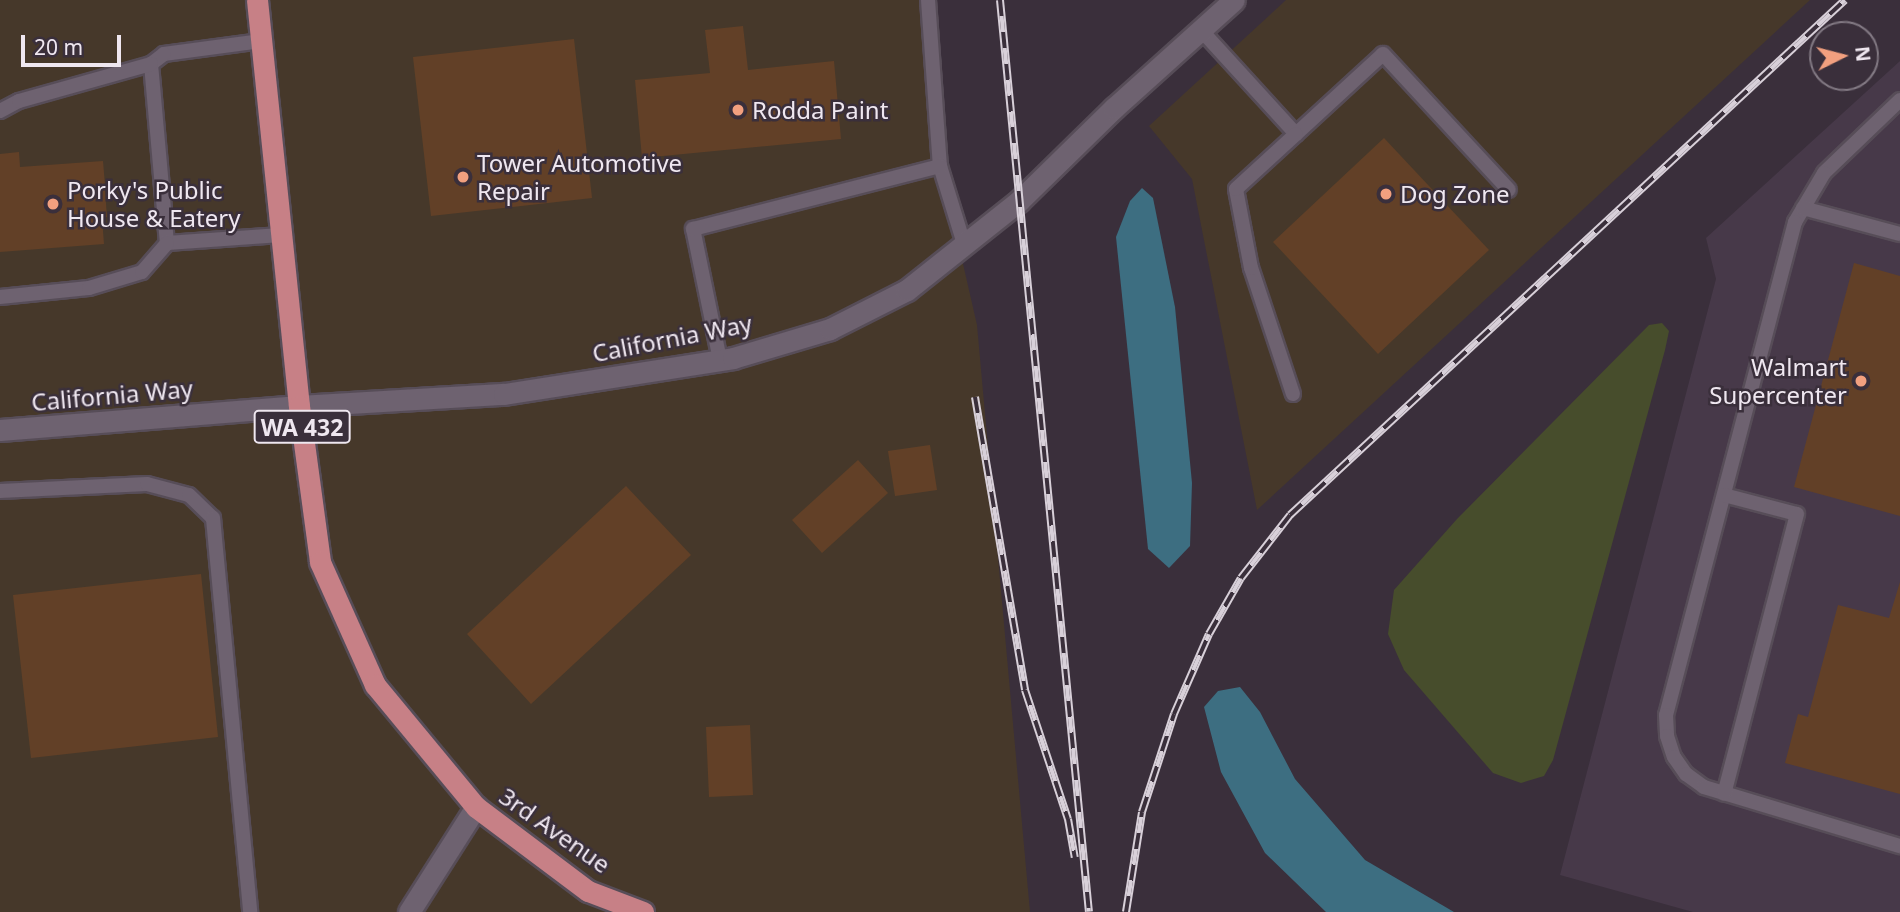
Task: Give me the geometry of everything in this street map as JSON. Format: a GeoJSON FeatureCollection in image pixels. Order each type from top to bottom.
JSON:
{"type":"FeatureCollection","features":[{"type":"Feature","properties":{"kind":"highway","name":"WA 432"},"geometry":{"type":"LineString","coordinates":[[257,0],[299,406],[320,562],[375,685],[476,807]]}},
{"type":"Feature","properties":{"kind":"highway","name":"3rd Avenue"},"geometry":{"type":"LineString","coordinates":[[476,807],[588,891],[643,912]]}},
{"type":"Feature","properties":{"kind":"street","name":"California Way"},"geometry":{"type":"LineString","coordinates":[[0,430],[299,406],[503,394],[720,360],[830,328],[907,290],[1019,201],[1234,0]]}},
{"type":"Feature","properties":{"kind":"street"},"geometry":{"type":"LineString","coordinates":[[409,912],[476,807]]}},
{"type":"Feature","properties":{"kind":"lane"},"geometry":{"type":"LineString","coordinates":[[928,0],[934,53],[940,166],[964,244]]}},
{"type":"Feature","properties":{"kind":"lane"},"geometry":{"type":"LineString","coordinates":[[1201,30],[1296,134]]}},
{"type":"Feature","properties":{"kind":"lane"},"geometry":{"type":"LineString","coordinates":[[0,111],[19,101],[151,64],[164,54],[261,41]]}},
{"type":"Feature","properties":{"kind":"lane"},"geometry":{"type":"LineString","coordinates":[[1293,394],[1251,268],[1236,189],[1383,54],[1508,190]]}},
{"type":"Feature","properties":{"kind":"lane"},"geometry":{"type":"LineString","coordinates":[[151,64],[167,243]]}},
{"type":"Feature","properties":{"kind":"lane"},"geometry":{"type":"LineString","coordinates":[[1900,100],[1824,173],[1795,222],[1666,715],[1667,736],[1674,757],[1686,774],[1704,787],[1900,846]]}},
{"type":"Feature","properties":{"kind":"lane"},"geometry":{"type":"LineString","coordinates":[[720,360],[693,229],[940,166]]}},
{"type":"Feature","properties":{"kind":"lane"},"geometry":{"type":"LineString","coordinates":[[1804,208],[1900,234]]}},
{"type":"Feature","properties":{"kind":"lane"},"geometry":{"type":"LineString","coordinates":[[0,298],[89,288],[142,272],[167,243],[281,234]]}},
{"type":"Feature","properties":{"kind":"lane"},"geometry":{"type":"LineString","coordinates":[[0,491],[147,484],[189,495],[213,518],[250,912]]}},
{"type":"Feature","properties":{"kind":"lane"},"geometry":{"type":"LineString","coordinates":[[1724,495],[1797,514],[1724,794]]}},
{"type":"Feature","properties":{"kind":"shaded area"},"geometry":{"type":"Polygon","coordinates":[[[0,0],[924,0],[942,172],[977,325],[1030,912],[0,912],[0,0]]]}},
{"type":"Feature","properties":{"kind":"shaded area"},"geometry":{"type":"Polygon","coordinates":[[[1286,0],[1810,0],[1257,510],[1192,179],[1149,126],[1286,0]]]}},
{"type":"Feature","properties":{"kind":"shaded area"},"geometry":{"type":"Polygon","coordinates":[[[1900,61],[1900,912],[1693,912],[1560,875],[1716,279],[1706,238],[1867,91],[1879,91],[1879,80],[1900,61]]]}},
{"type":"Feature","properties":{"kind":"green space"},"geometry":{"type":"Polygon","coordinates":[[[1662,323],[1669,331],[1665,350],[1553,760],[1544,776],[1521,783],[1493,773],[1404,670],[1388,634],[1394,590],[1457,519],[1649,325],[1662,323]]]}},
{"type":"Feature","properties":{"kind":"water"},"geometry":{"type":"Polygon","coordinates":[[[1142,188],[1153,198],[1175,307],[1192,483],[1190,546],[1169,568],[1148,549],[1116,237],[1130,201],[1142,188]]]}},
{"type":"Feature","properties":{"kind":"water"},"geometry":{"type":"Polygon","coordinates":[[[1240,687],[1260,712],[1295,779],[1365,860],[1454,912],[1326,912],[1265,853],[1221,772],[1204,707],[1218,691],[1240,687]]]}},
{"type":"Feature","properties":{"kind":"building","name":"Rodda Paint"},"geometry":{"type":"Polygon","coordinates":[[[743,26],[748,70],[834,61],[841,139],[642,158],[635,80],[710,73],[705,30],[743,26]]]}},
{"type":"Feature","properties":{"kind":"building"},"geometry":{"type":"Polygon","coordinates":[[[574,39],[592,198],[431,216],[413,57],[574,39]]]}},
{"type":"Feature","properties":{"kind":"building"},"geometry":{"type":"Polygon","coordinates":[[[1384,138],[1489,250],[1378,354],[1273,242],[1384,138]]]}},
{"type":"Feature","properties":{"kind":"building","name":"Porky's Public House & Eatery"},"geometry":{"type":"Polygon","coordinates":[[[19,152],[20,167],[103,161],[105,185],[98,185],[98,191],[105,190],[107,217],[102,218],[104,244],[0,252],[0,154],[19,152]]]}},
{"type":"Feature","properties":{"kind":"building","name":"Walmart Supercenter"},"geometry":{"type":"Polygon","coordinates":[[[1854,263],[1900,276],[1900,516],[1794,487],[1854,263]]]}},
{"type":"Feature","properties":{"kind":"building"},"geometry":{"type":"Polygon","coordinates":[[[930,445],[937,490],[895,496],[888,451],[930,445]]]}},
{"type":"Feature","properties":{"kind":"building"},"geometry":{"type":"Polygon","coordinates":[[[858,460],[888,493],[822,553],[792,520],[858,460]]]}},
{"type":"Feature","properties":{"kind":"building"},"geometry":{"type":"Polygon","coordinates":[[[626,486],[691,555],[531,704],[467,634],[626,486]]]}},
{"type":"Feature","properties":{"kind":"building"},"geometry":{"type":"Polygon","coordinates":[[[201,574],[218,737],[31,758],[13,595],[201,574]]]}},
{"type":"Feature","properties":{"kind":"building"},"geometry":{"type":"Polygon","coordinates":[[[1900,582],[1900,794],[1785,763],[1798,714],[1808,717],[1838,605],[1889,618],[1900,582]]]}},
{"type":"Feature","properties":{"kind":"building"},"geometry":{"type":"Polygon","coordinates":[[[750,725],[753,795],[709,797],[706,727],[750,725]]]}},
{"type":"Feature","properties":{"kind":"railway"},"geometry":{"type":"LineString","coordinates":[[1000,0],[1089,912]]}},
{"type":"Feature","properties":{"kind":"railway"},"geometry":{"type":"LineString","coordinates":[[1126,912],[1142,812],[1174,714],[1209,634],[1241,578],[1290,515],[1845,0]]}},
{"type":"Feature","properties":{"kind":"railway"},"geometry":{"type":"LineString","coordinates":[[975,397],[1025,690],[1068,819],[1075,857]]}},
{"type":"Feature","properties":{"kind":"place","name":"Rodda Paint"},"geometry":{"type":"Point","coordinates":[738,110]}},
{"type":"Feature","properties":{"kind":"place","name":"Tower Automotive Repair"},"geometry":{"type":"Point","coordinates":[463,177]}},
{"type":"Feature","properties":{"kind":"place","name":"Dog Zone"},"geometry":{"type":"Point","coordinates":[1386,194]}},
{"type":"Feature","properties":{"kind":"place","name":"Porky's Public House & Eatery"},"geometry":{"type":"Point","coordinates":[53,204]}},
{"type":"Feature","properties":{"kind":"place","name":"Walmart Supercenter"},"geometry":{"type":"Point","coordinates":[1861,381]}}]}
